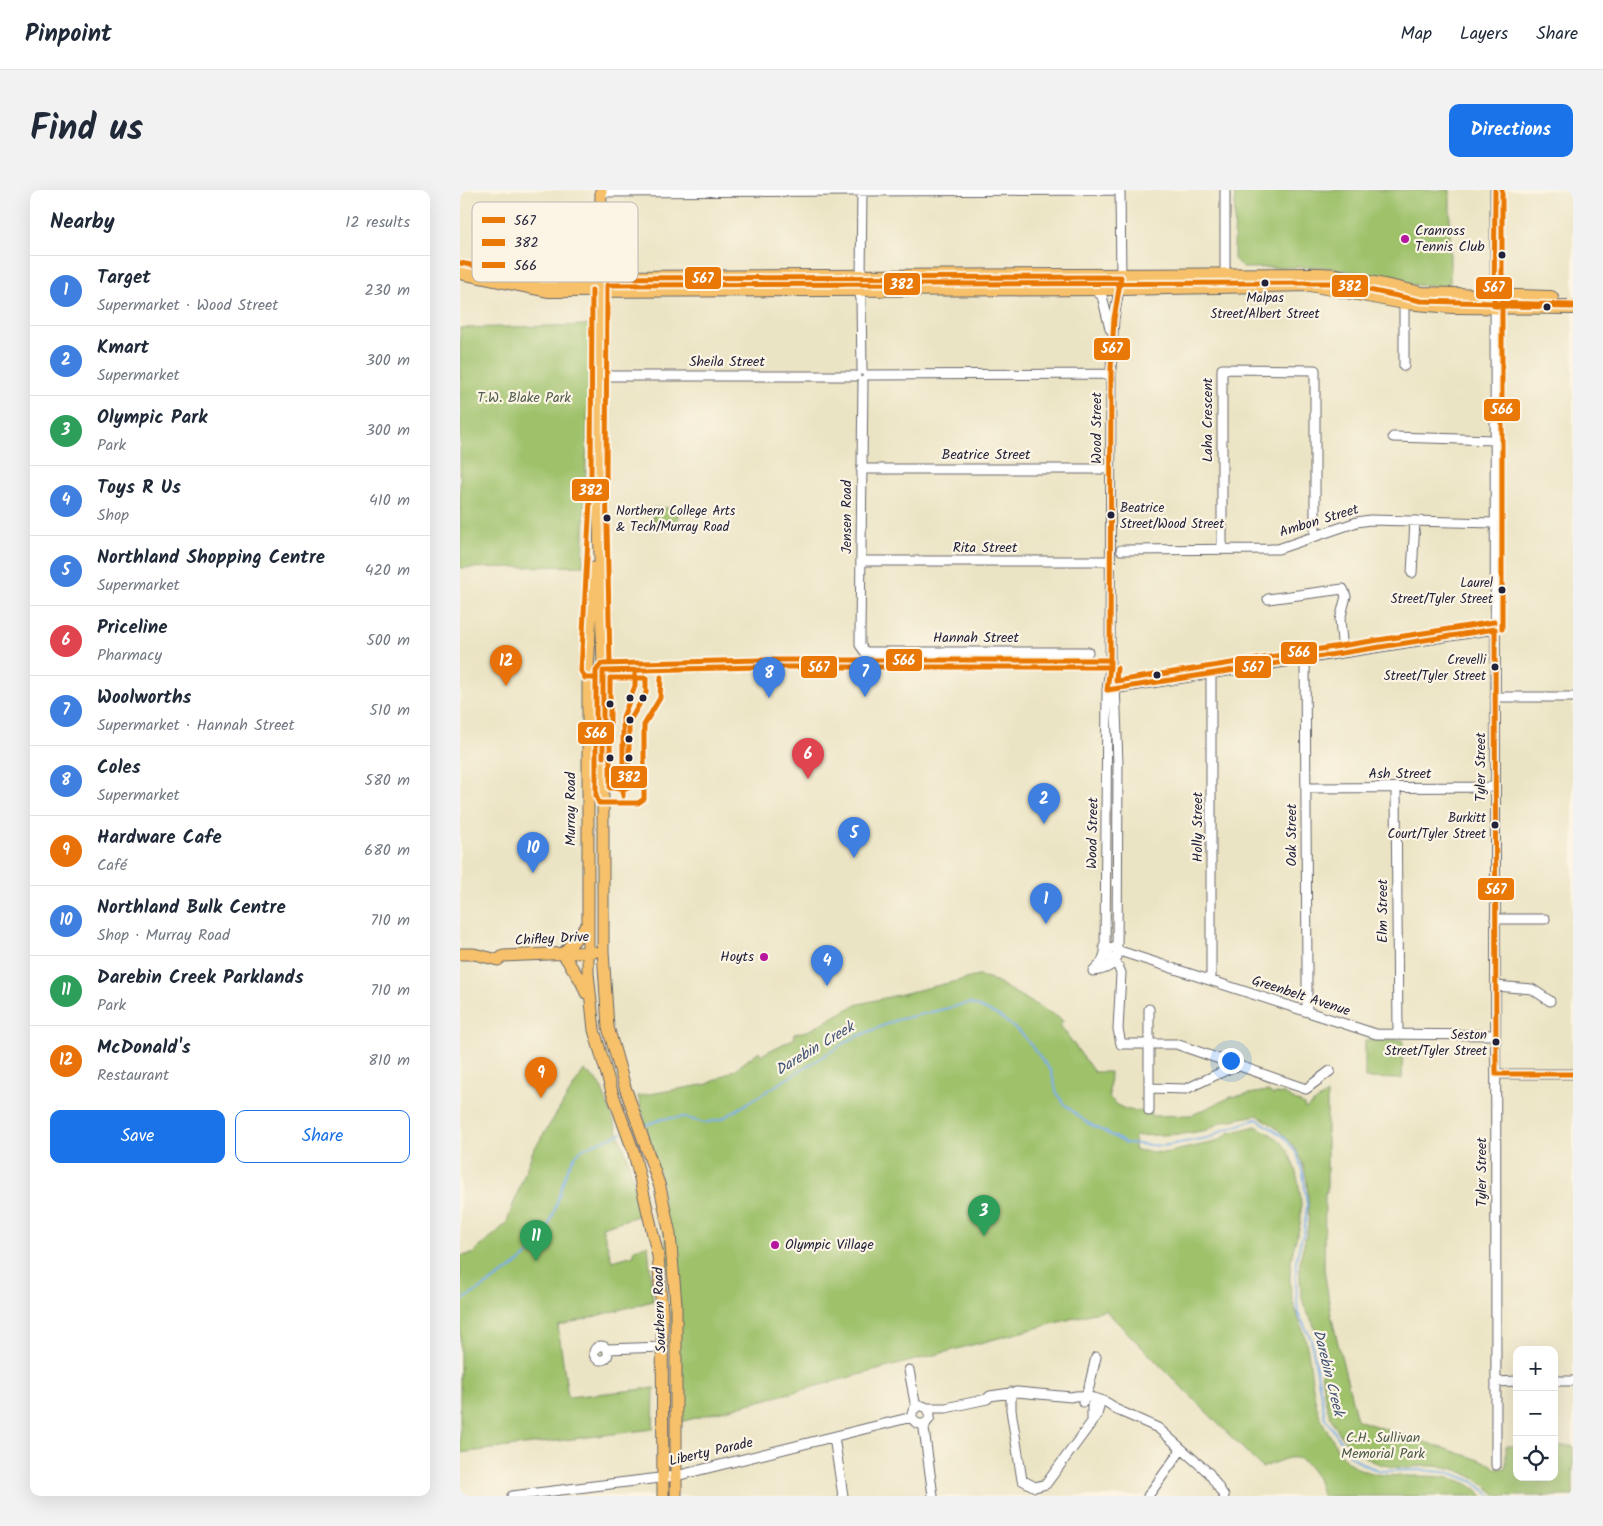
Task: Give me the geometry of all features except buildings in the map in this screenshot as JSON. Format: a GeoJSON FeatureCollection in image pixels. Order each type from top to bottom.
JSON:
{"type":"FeatureCollection","features":[{"type":"Feature","properties":{"kind":"highway"},"geometry":{"type":"LineString","coordinates":[[526,282],[548,290],[600,284],[724,284],[860,288],[977,283],[1225,280],[1335,281],[1422,294],[1573,307]]}},
{"type":"Feature","properties":{"kind":"highway"},"geometry":{"type":"LineString","coordinates":[[1335,281],[1404,302],[1453,306],[1494,301],[1573,298]]}},
{"type":"Feature","properties":{"kind":"highway"},"geometry":{"type":"LineString","coordinates":[[977,283],[1090,287],[1120,282]]}},
{"type":"Feature","properties":{"kind":"main road","name":"Murray Road"},"geometry":{"type":"LineString","coordinates":[[600,284],[598,481],[603,672],[603,951],[608,1027],[625,1087],[639,1127]]}},
{"type":"Feature","properties":{"kind":"main road","name":"Murray Road"},"geometry":{"type":"LineString","coordinates":[[598,481],[588,671],[587,952],[594,1030],[612,1092],[626,1131]]}},
{"type":"Feature","properties":{"kind":"main road"},"geometry":{"type":"LineString","coordinates":[[588,671],[603,672]]}},
{"type":"Feature","properties":{"kind":"main road"},"geometry":{"type":"LineString","coordinates":[[586,926],[563,954],[581,981],[591,1007]]}},
{"type":"Feature","properties":{"kind":"main road","name":"Chifley Drive"},"geometry":{"type":"LineString","coordinates":[[460,954],[481,955],[488,959],[498,960],[503,956],[603,951]]}},
{"type":"Feature","properties":{"kind":"main road"},"geometry":{"type":"LineString","coordinates":[[612,1092],[625,1087]]}},
{"type":"Feature","properties":{"kind":"main road","name":"Southern Road"},"geometry":{"type":"LineString","coordinates":[[639,1127],[660,1187],[670,1234],[674,1269],[676,1314],[676,1496]]}},
{"type":"Feature","properties":{"kind":"main road","name":"Southern Road"},"geometry":{"type":"LineString","coordinates":[[626,1131],[634,1153],[658,1256],[663,1347],[663,1496]]}},
{"type":"Feature","properties":{"kind":"street"},"geometry":{"type":"LineString","coordinates":[[601,191],[1120,190]]}},
{"type":"Feature","properties":{"kind":"street","name":"Wood Street"},"geometry":{"type":"LineString","coordinates":[[1112,689],[1105,949],[1102,962],[1093,971],[1106,969],[1115,963],[1118,950],[1112,689],[1110,667],[1110,468],[1112,342],[1120,282],[1120,190]]}},
{"type":"Feature","properties":{"kind":"street"},"geometry":{"type":"LineString","coordinates":[[1225,190],[1225,280]]}},
{"type":"Feature","properties":{"kind":"street","name":"Tyler Street"},"geometry":{"type":"LineString","coordinates":[[1494,190],[1496,1465]]}},
{"type":"Feature","properties":{"kind":"street","name":"Jensen Road"},"geometry":{"type":"LineString","coordinates":[[862,191],[860,288],[862,376],[860,645],[865,652]]}},
{"type":"Feature","properties":{"kind":"street"},"geometry":{"type":"LineString","coordinates":[[1090,287],[1102,296],[1112,342]]}},
{"type":"Feature","properties":{"kind":"street"},"geometry":{"type":"LineString","coordinates":[[1404,302],[1404,366]]}},
{"type":"Feature","properties":{"kind":"street","name":"Laha Crescent"},"geometry":{"type":"LineString","coordinates":[[1222,548],[1222,369],[1315,370],[1315,535]]}},
{"type":"Feature","properties":{"kind":"street","name":"Sheila Street"},"geometry":{"type":"LineString","coordinates":[[598,376],[1111,374]]}},
{"type":"Feature","properties":{"kind":"street"},"geometry":{"type":"LineString","coordinates":[[1393,437],[1495,440]]}},
{"type":"Feature","properties":{"kind":"street","name":"Beatrice Street"},"geometry":{"type":"LineString","coordinates":[[861,469],[1110,468]]}},
{"type":"Feature","properties":{"kind":"street","name":"Ambon Street"},"geometry":{"type":"LineString","coordinates":[[1121,550],[1278,549],[1315,535],[1364,521],[1495,523]]}},
{"type":"Feature","properties":{"kind":"street"},"geometry":{"type":"LineString","coordinates":[[1412,573],[1415,521]]}},
{"type":"Feature","properties":{"kind":"street","name":"Rita Street"},"geometry":{"type":"LineString","coordinates":[[861,562],[1110,561]]}},
{"type":"Feature","properties":{"kind":"street"},"geometry":{"type":"LineString","coordinates":[[1268,598],[1343,589],[1346,596],[1341,613],[1343,652]]}},
{"type":"Feature","properties":{"kind":"street"},"geometry":{"type":"LineString","coordinates":[[1112,689],[1495,629]]}},
{"type":"Feature","properties":{"kind":"street","name":"Hannah Street"},"geometry":{"type":"LineString","coordinates":[[865,652],[1088,652]]}},
{"type":"Feature","properties":{"kind":"street","name":"Oak Street"},"geometry":{"type":"LineString","coordinates":[[1304,1012],[1307,1006],[1305,658]]}},
{"type":"Feature","properties":{"kind":"street","name":"Holly Street"},"geometry":{"type":"LineString","coordinates":[[1211,674],[1211,980]]}},
{"type":"Feature","properties":{"kind":"street"},"geometry":{"type":"LineString","coordinates":[[1495,697],[1573,697]]}},
{"type":"Feature","properties":{"kind":"street","name":"Elm Street"},"geometry":{"type":"LineString","coordinates":[[1396,787],[1398,1034]]}},
{"type":"Feature","properties":{"kind":"street","name":"Ash Street"},"geometry":{"type":"LineString","coordinates":[[1306,788],[1495,787]]}},
{"type":"Feature","properties":{"kind":"street"},"geometry":{"type":"LineString","coordinates":[[1105,918],[1112,911],[1118,911]]}},
{"type":"Feature","properties":{"kind":"street"},"geometry":{"type":"LineString","coordinates":[[1495,918],[1545,919]]}},
{"type":"Feature","properties":{"kind":"street"},"geometry":{"type":"LineString","coordinates":[[1105,949],[1115,963]]}},
{"type":"Feature","properties":{"kind":"street","name":"Greenbelt Avenue"},"geometry":{"type":"LineString","coordinates":[[1105,949],[1118,950],[1376,1034],[1495,1035]]}},
{"type":"Feature","properties":{"kind":"street","name":"Wood Street"},"geometry":{"type":"LineString","coordinates":[[1115,963],[1121,973],[1119,1040],[1125,1046],[1149,1045]]}},
{"type":"Feature","properties":{"kind":"street"},"geometry":{"type":"LineString","coordinates":[[1496,986],[1532,989],[1550,1001]]}},
{"type":"Feature","properties":{"kind":"street"},"geometry":{"type":"LineString","coordinates":[[1148,1111],[1150,1009]]}},
{"type":"Feature","properties":{"kind":"street"},"geometry":{"type":"LineString","coordinates":[[1149,1045],[1176,1044],[1306,1089],[1330,1071]]}},
{"type":"Feature","properties":{"kind":"street"},"geometry":{"type":"LineString","coordinates":[[1149,1088],[1186,1089],[1237,1065]]}},
{"type":"Feature","properties":{"kind":"street"},"geometry":{"type":"LineString","coordinates":[[1496,1074],[1573,1074]]}},
{"type":"Feature","properties":{"kind":"street"},"geometry":{"type":"LineString","coordinates":[[607,1350],[663,1347]]}},
{"type":"Feature","properties":{"kind":"street"},"geometry":{"type":"LineString","coordinates":[[1008,1396],[1022,1480],[1034,1487],[1046,1484],[1092,1419],[1097,1415],[1090,1402],[1089,1387],[1096,1357]]}},
{"type":"Feature","properties":{"kind":"street"},"geometry":{"type":"LineString","coordinates":[[909,1370],[925,1423],[933,1496]]}},
{"type":"Feature","properties":{"kind":"street"},"geometry":{"type":"LineString","coordinates":[[1558,1381],[1573,1381]]}},
{"type":"Feature","properties":{"kind":"street"},"geometry":{"type":"LineString","coordinates":[[1496,1382],[1513,1382]]}},
{"type":"Feature","properties":{"kind":"street"},"geometry":{"type":"LineString","coordinates":[[920,1405],[946,1408],[990,1396],[1022,1394],[1070,1397],[1075,1395],[1090,1402],[1110,1404],[1115,1409],[1154,1426],[1209,1473],[1224,1496]]}},
{"type":"Feature","properties":{"kind":"street"},"geometry":{"type":"LineString","coordinates":[[920,1405],[912,1417],[925,1423]]}},
{"type":"Feature","properties":{"kind":"street"},"geometry":{"type":"LineString","coordinates":[[925,1423],[946,1408]]}},
{"type":"Feature","properties":{"kind":"street","name":"Liberty Parade"},"geometry":{"type":"LineString","coordinates":[[512,1496],[663,1476],[676,1476],[912,1417]]}},
{"type":"Feature","properties":{"kind":"street"},"geometry":{"type":"LineString","coordinates":[[834,1437],[843,1496]]}},
{"type":"Feature","properties":{"kind":"street"},"geometry":{"type":"LineString","coordinates":[[1148,1496],[1181,1450]]}},
{"type":"Feature","properties":{"kind":"green space"},"geometry":{"type":"Polygon","coordinates":[[[1235,190],[1450,190],[1450,288],[1406,284],[1357,272],[1323,267],[1243,268],[1234,259],[1235,190]]]}},
{"type":"Feature","properties":{"kind":"green space","name":"T.W. Blake Park"},"geometry":{"type":"Polygon","coordinates":[[[590,325],[583,566],[460,568],[460,328],[590,325]]]}},
{"type":"Feature","properties":{"kind":"green space"},"geometry":{"type":"Polygon","coordinates":[[[653,508],[678,508],[678,521],[653,521],[653,508]]]}},
{"type":"Feature","properties":{"kind":"green space","name":"C.H. Sullivan Memorial Park"},"geometry":{"type":"Polygon","coordinates":[[[978,976],[989,978],[1061,1019],[1063,1022],[1060,1025],[1094,1072],[1110,1072],[1109,1097],[1124,1108],[1152,1113],[1152,1116],[1192,1115],[1231,1097],[1267,1091],[1273,1095],[1282,1093],[1304,1105],[1305,1109],[1327,1094],[1327,1192],[1325,1192],[1324,1269],[1331,1315],[1357,1420],[1489,1463],[1496,1469],[1506,1468],[1506,1446],[1513,1446],[1513,1481],[1558,1481],[1558,1446],[1573,1446],[1573,1496],[1498,1496],[1476,1479],[1450,1468],[1435,1466],[1393,1467],[1383,1465],[1364,1457],[1341,1436],[1327,1407],[1315,1329],[1301,1294],[1300,1263],[1308,1227],[1305,1172],[1296,1150],[1289,1140],[1280,1131],[1257,1115],[1221,1122],[1207,1130],[1184,1134],[1135,1136],[1134,1150],[1164,1153],[1216,1142],[1229,1133],[1256,1126],[1281,1142],[1292,1161],[1301,1199],[1300,1223],[1293,1250],[1290,1289],[1306,1342],[1317,1407],[1338,1450],[1342,1456],[1357,1468],[1374,1474],[1451,1478],[1468,1484],[1483,1496],[1322,1496],[1311,1468],[1302,1460],[1288,1458],[1262,1468],[1105,1310],[680,1422],[661,1180],[638,1096],[708,1084],[736,1069],[759,1051],[761,1055],[795,1038],[794,1034],[810,1030],[855,1005],[978,976]]]}},
{"type":"Feature","properties":{"kind":"green space"},"geometry":{"type":"Polygon","coordinates":[[[1365,1040],[1403,1040],[1402,1079],[1365,1078],[1365,1040]]]}},
{"type":"Feature","properties":{"kind":"green space"},"geometry":{"type":"Polygon","coordinates":[[[584,1070],[600,1084],[628,1159],[641,1215],[602,1227],[612,1261],[634,1255],[634,1249],[648,1245],[653,1301],[558,1326],[568,1397],[654,1388],[653,1429],[460,1453],[460,1256],[472,1254],[506,1224],[533,1151],[584,1070]]]}},
{"type":"Feature","properties":{"kind":"waterway","name":"Darebin Creek"},"geometry":{"type":"LineString","coordinates":[[643,1126],[662,1119],[684,1117],[704,1123],[722,1119],[851,1039],[897,1020],[970,1003],[999,1016],[1023,1035],[1051,1071],[1057,1094],[1065,1105],[1086,1122],[1126,1143],[1163,1146],[1212,1137],[1221,1131],[1257,1119],[1284,1137],[1297,1154],[1303,1173],[1307,1205],[1304,1234],[1296,1261],[1298,1313],[1311,1339],[1325,1418],[1350,1455],[1364,1465],[1381,1471],[1422,1470],[1451,1473],[1474,1482],[1492,1496]]}},
{"type":"Feature","properties":{"kind":"waterway","name":"Darebin Creek"},"geometry":{"type":"LineString","coordinates":[[460,1302],[513,1267],[540,1242],[551,1221],[568,1169],[580,1151],[622,1133]]}},
{"type":"Feature","properties":{"kind":"transit line","name":"567"},"geometry":{"type":"LineString","coordinates":[[1495,190],[1494,306],[1573,307]]}},
{"type":"Feature","properties":{"kind":"transit line","name":"566"},"geometry":{"type":"LineString","coordinates":[[1502,190],[1502,629]]}},
{"type":"Feature","properties":{"kind":"transit line","name":"567"},"geometry":{"type":"LineString","coordinates":[[460,263],[472,265]]}},
{"type":"Feature","properties":{"kind":"transit line","name":"567"},"geometry":{"type":"LineString","coordinates":[[638,278],[1121,277],[1114,319],[1111,369],[1110,667],[1107,690],[1495,629]]}},
{"type":"Feature","properties":{"kind":"transit line","name":"382"},"geometry":{"type":"LineString","coordinates":[[610,663],[606,481],[607,285],[1336,283],[1421,301],[1573,305]]}},
{"type":"Feature","properties":{"kind":"transit line","name":"382"},"geometry":{"type":"LineString","coordinates":[[592,290],[591,481],[581,671],[585,678],[596,678]]}},
{"type":"Feature","properties":{"kind":"transit line","name":"566"},"geometry":{"type":"LineString","coordinates":[[1117,668],[1116,681],[1494,622]]}},
{"type":"Feature","properties":{"kind":"transit line","name":"567"},"geometry":{"type":"LineString","coordinates":[[1495,629],[1496,1074]]}},
{"type":"Feature","properties":{"kind":"transit line","name":"566"},"geometry":{"type":"LineString","coordinates":[[661,677],[660,698],[644,725],[644,799],[638,803],[599,803],[596,796],[596,671],[601,664],[759,660],[1110,660]]}},
{"type":"Feature","properties":{"kind":"transit line","name":"567"},"geometry":{"type":"LineString","coordinates":[[603,671],[759,667],[1110,667]]}},
{"type":"Feature","properties":{"kind":"transit line","name":"567"},"geometry":{"type":"LineString","coordinates":[[603,671],[603,757]]}},
{"type":"Feature","properties":{"kind":"transit line","name":"567"},"geometry":{"type":"LineString","coordinates":[[623,796],[623,717],[635,686],[635,671]]}},
{"type":"Feature","properties":{"kind":"transit line","name":"382"},"geometry":{"type":"LineString","coordinates":[[610,678],[646,678],[646,693],[629,722],[629,788],[610,788],[610,678]]}},
{"type":"Feature","properties":{"kind":"transit line","name":"567"},"geometry":{"type":"LineString","coordinates":[[1496,1074],[1573,1074]]}},
{"type":"Feature","properties":{"kind":"place","name":"Cranross Tennis Club"},"geometry":{"type":"Point","coordinates":[1405,239]}},
{"type":"Feature","properties":{"kind":"place","name":"Malpas Street/Albert Street"},"geometry":{"type":"Point","coordinates":[1265,283]}},
{"type":"Feature","properties":{"kind":"place","name":"Beatrice Street/Wood Street"},"geometry":{"type":"Point","coordinates":[1111,515]}},
{"type":"Feature","properties":{"kind":"place","name":"Northern College Arts & Tech/Murray Road"},"geometry":{"type":"Point","coordinates":[607,518]}},
{"type":"Feature","properties":{"kind":"place","name":"Laurel Street/Tyler Street"},"geometry":{"type":"Point","coordinates":[1502,590]}},
{"type":"Feature","properties":{"kind":"place","name":"Crevelli Street/Tyler Street"},"geometry":{"type":"Point","coordinates":[1495,667]}},
{"type":"Feature","properties":{"kind":"place","name":"McDonald's"},"geometry":{"type":"Point","coordinates":[506,686]}},
{"type":"Feature","properties":{"kind":"place","name":"Woolworths"},"geometry":{"type":"Point","coordinates":[865,697]}},
{"type":"Feature","properties":{"kind":"place","name":"Coles"},"geometry":{"type":"Point","coordinates":[769,698]}},
{"type":"Feature","properties":{"kind":"place","name":"Priceline"},"geometry":{"type":"Point","coordinates":[808,779]}},
{"type":"Feature","properties":{"kind":"place","name":"Kmart"},"geometry":{"type":"Point","coordinates":[1044,824]}},
{"type":"Feature","properties":{"kind":"place","name":"Burkitt Court/Tyler Street"},"geometry":{"type":"Point","coordinates":[1495,825]}},
{"type":"Feature","properties":{"kind":"place","name":"Northland Shopping Centre"},"geometry":{"type":"Point","coordinates":[854,858]}},
{"type":"Feature","properties":{"kind":"place","name":"Northland Bulk Centre"},"geometry":{"type":"Point","coordinates":[533,873]}},
{"type":"Feature","properties":{"kind":"place","name":"Target"},"geometry":{"type":"Point","coordinates":[1046,924]}},
{"type":"Feature","properties":{"kind":"place","name":"Hoyts"},"geometry":{"type":"Point","coordinates":[764,957]}},
{"type":"Feature","properties":{"kind":"place","name":"Toys R Us"},"geometry":{"type":"Point","coordinates":[827,986]}},
{"type":"Feature","properties":{"kind":"place","name":"Seston Street/Tyler Street"},"geometry":{"type":"Point","coordinates":[1496,1042]}},
{"type":"Feature","properties":{"kind":"place","name":"Hardware Cafe"},"geometry":{"type":"Point","coordinates":[541,1098]}},
{"type":"Feature","properties":{"kind":"place","name":"Olympic Park"},"geometry":{"type":"Point","coordinates":[984,1236]}},
{"type":"Feature","properties":{"kind":"place","name":"Olympic Village"},"geometry":{"type":"Point","coordinates":[775,1245]}},
{"type":"Feature","properties":{"kind":"place","name":"Darebin Creek Parklands"},"geometry":{"type":"Point","coordinates":[536,1261]}}]}
